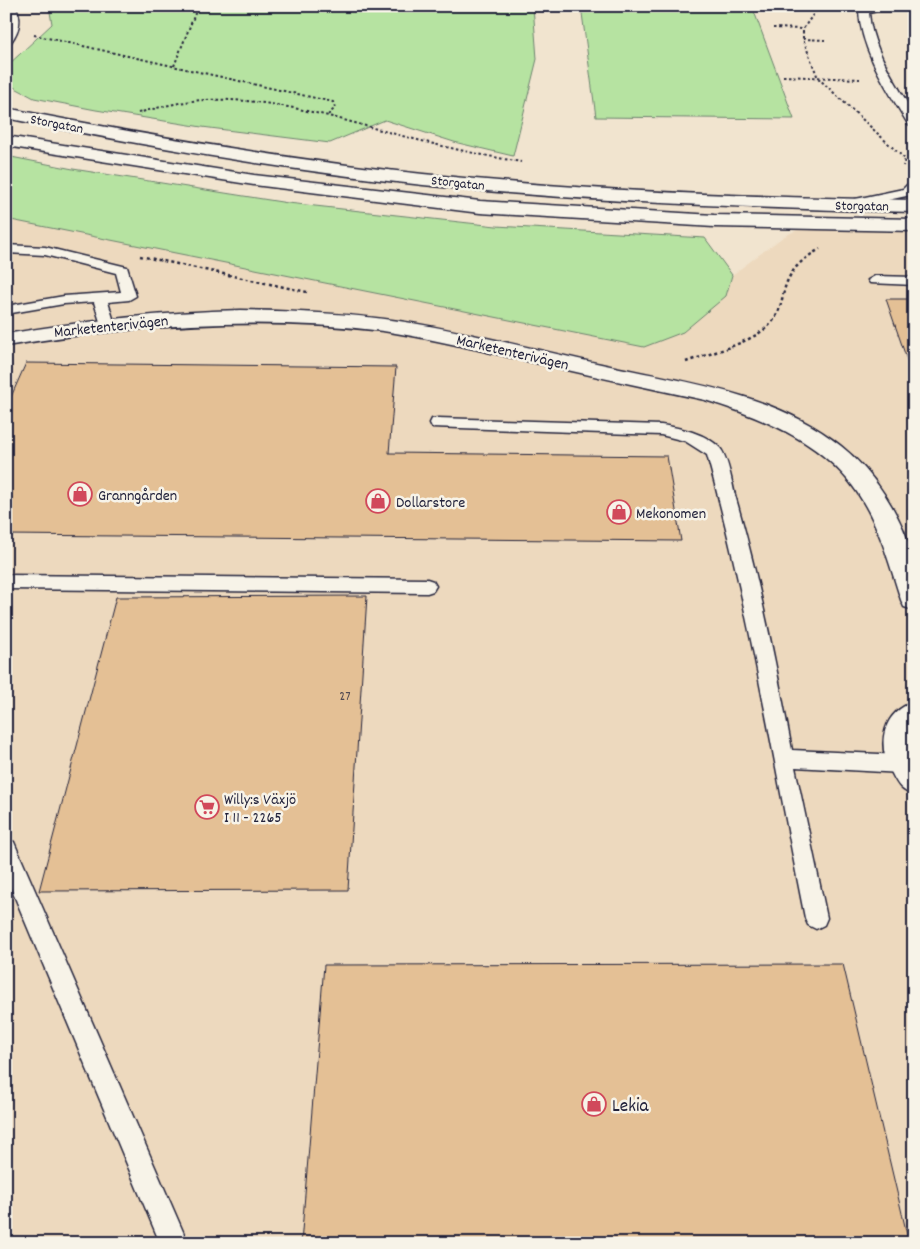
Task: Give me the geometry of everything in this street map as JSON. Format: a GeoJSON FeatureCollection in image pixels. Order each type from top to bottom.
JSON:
{"type":"FeatureCollection","features":[{"type":"Feature","properties":{"kind":"main road"},"geometry":{"type":"LineString","coordinates":[[8,6],[12,11],[12,22],[8,36]]}},
{"type":"Feature","properties":{"kind":"main road","name":"Storgatan"},"geometry":{"type":"LineString","coordinates":[[6,113],[196,149],[463,183],[690,199],[914,206]]}},
{"type":"Feature","properties":{"kind":"main road","name":"Storgatan"},"geometry":{"type":"LineString","coordinates":[[6,141],[244,179],[480,207],[714,221],[914,225]]}},
{"type":"Feature","properties":{"kind":"main road","name":"Marketenterivägen"},"geometry":{"type":"LineString","coordinates":[[6,340],[54,331],[190,317],[236,315],[328,320],[434,333],[709,394],[751,406],[788,422],[821,443],[845,462],[865,485],[887,524],[914,600]]}},
{"type":"Feature","properties":{"kind":"main road"},"geometry":{"type":"LineString","coordinates":[[908,773],[897,746],[900,730],[914,714]]}},
{"type":"Feature","properties":{"kind":"lane"},"geometry":{"type":"LineString","coordinates":[[914,8],[876,8],[864,11],[863,20],[875,51],[914,124]]}},
{"type":"Feature","properties":{"kind":"lane"},"geometry":{"type":"LineString","coordinates":[[845,205],[890,197],[907,192],[914,185]]}},
{"type":"Feature","properties":{"kind":"lane"},"geometry":{"type":"LineString","coordinates":[[6,249],[45,251],[122,270],[129,296],[64,300],[6,310]]}},
{"type":"Feature","properties":{"kind":"lane"},"geometry":{"type":"LineString","coordinates":[[875,280],[914,281]]}},
{"type":"Feature","properties":{"kind":"lane"},"geometry":{"type":"LineString","coordinates":[[100,298],[108,325]]}},
{"type":"Feature","properties":{"kind":"lane"},"geometry":{"type":"LineString","coordinates":[[438,423],[661,430],[677,433],[708,446],[715,453],[737,531],[764,654],[816,918]]}},
{"type":"Feature","properties":{"kind":"lane"},"geometry":{"type":"LineString","coordinates":[[6,582],[427,586]]}},
{"type":"Feature","properties":{"kind":"lane"},"geometry":{"type":"LineString","coordinates":[[783,758],[908,773]]}},
{"type":"Feature","properties":{"kind":"lane"},"geometry":{"type":"LineString","coordinates":[[6,849],[174,1243]]}},
{"type":"Feature","properties":{"kind":"path"},"geometry":{"type":"LineString","coordinates":[[174,66],[198,6]]}},
{"type":"Feature","properties":{"kind":"path"},"geometry":{"type":"LineString","coordinates":[[819,6],[803,29],[803,39],[818,78],[905,159],[902,167]]}},
{"type":"Feature","properties":{"kind":"path"},"geometry":{"type":"LineString","coordinates":[[773,28],[803,29]]}},
{"type":"Feature","properties":{"kind":"path"},"geometry":{"type":"LineString","coordinates":[[29,34],[322,99],[332,102],[335,108],[328,115]]}},
{"type":"Feature","properties":{"kind":"path"},"geometry":{"type":"LineString","coordinates":[[803,39],[825,40]]}},
{"type":"Feature","properties":{"kind":"path"},"geometry":{"type":"LineString","coordinates":[[783,76],[864,79]]}},
{"type":"Feature","properties":{"kind":"path"},"geometry":{"type":"LineString","coordinates":[[134,115],[149,109],[183,102],[214,99],[269,102],[328,115],[440,146],[522,162]]}},
{"type":"Feature","properties":{"kind":"path"},"geometry":{"type":"LineString","coordinates":[[684,363],[744,339],[768,325],[778,312],[792,268],[822,247]]}},
{"type":"Feature","properties":{"kind":"path"},"geometry":{"type":"LineString","coordinates":[[135,255],[311,293]]}},
{"type":"Feature","properties":{"kind":"shaded area"},"geometry":{"type":"Polygon","coordinates":[[[6,217],[726,296],[732,275],[783,237],[809,224],[914,225],[914,1243],[6,1243],[6,217]]]}},
{"type":"Feature","properties":{"kind":"green space"},"geometry":{"type":"Polygon","coordinates":[[[49,6],[533,6],[537,59],[513,156],[454,142],[385,120],[330,143],[202,127],[34,98],[6,83],[6,67],[52,24],[49,6]]]}},
{"type":"Feature","properties":{"kind":"green space"},"geometry":{"type":"Polygon","coordinates":[[[581,6],[752,6],[794,119],[596,117],[581,6]]]}},
{"type":"Feature","properties":{"kind":"green space"},"geometry":{"type":"Polygon","coordinates":[[[6,156],[73,169],[288,203],[496,226],[705,238],[732,275],[726,296],[683,332],[644,347],[6,219],[6,156]]]}},
{"type":"Feature","properties":{"kind":"building"},"geometry":{"type":"Polygon","coordinates":[[[886,299],[914,299],[914,380],[886,299]]]}},
{"type":"Feature","properties":{"kind":"building"},"geometry":{"type":"Polygon","coordinates":[[[26,363],[396,367],[389,453],[667,456],[681,541],[6,535],[6,408],[26,363]]]}},
{"type":"Feature","properties":{"kind":"building","name":"Willy:s Växjö I 11 - 2265"},"geometry":{"type":"Polygon","coordinates":[[[367,596],[348,890],[39,891],[116,597],[367,596]]]}},
{"type":"Feature","properties":{"kind":"building","name":"Lekia"},"geometry":{"type":"Polygon","coordinates":[[[843,964],[909,1243],[301,1243],[324,965],[843,964]]]}},
{"type":"Feature","properties":{"kind":"place","name":"Granngården"},"geometry":{"type":"Point","coordinates":[80,494]}},
{"type":"Feature","properties":{"kind":"place","name":"Dollarstore"},"geometry":{"type":"Point","coordinates":[378,501]}},
{"type":"Feature","properties":{"kind":"place","name":"Mekonomen"},"geometry":{"type":"Point","coordinates":[619,512]}},
{"type":"Feature","properties":{"kind":"place","name":"Willy:s Växjö I 11 - 2265"},"geometry":{"type":"Point","coordinates":[207,807]}},
{"type":"Feature","properties":{"kind":"place","name":"Lekia"},"geometry":{"type":"Point","coordinates":[594,1104]}}]}
